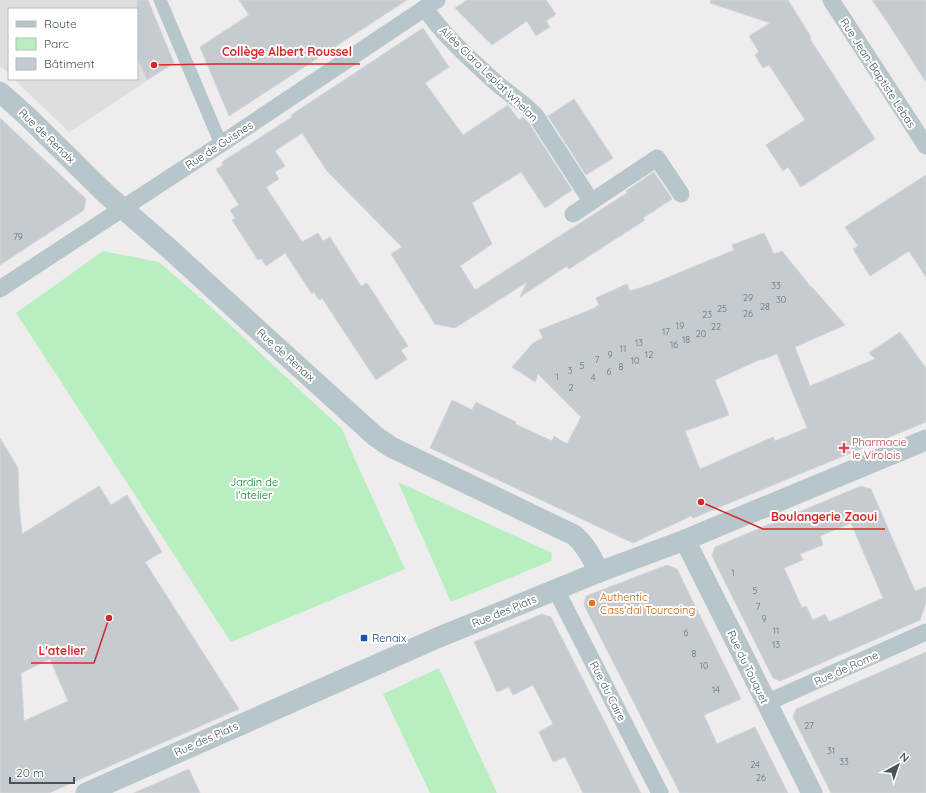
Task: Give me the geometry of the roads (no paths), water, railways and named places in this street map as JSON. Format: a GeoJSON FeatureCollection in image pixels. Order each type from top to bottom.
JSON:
{"type":"FeatureCollection","features":[{"type":"Feature","properties":{"kind":"street"},"geometry":{"type":"LineString","coordinates":[[160,0],[221,144]]}},
{"type":"Feature","properties":{"kind":"street","name":"Rue Jean-Baptiste Lebas"},"geometry":{"type":"LineString","coordinates":[[838,2],[926,146]]}},
{"type":"Feature","properties":{"kind":"street","name":"Rue de Guisnes"},"geometry":{"type":"LineString","coordinates":[[0,289],[431,4]]}},
{"type":"Feature","properties":{"kind":"street","name":"Allée Clara Leplat Whelan"},"geometry":{"type":"LineString","coordinates":[[431,4],[438,27],[493,80],[536,116],[591,201]]}},
{"type":"Feature","properties":{"kind":"street","name":"Rue de Renaix"},"geometry":{"type":"LineString","coordinates":[[0,92],[29,118],[105,193],[382,441],[574,535],[587,548],[599,572]]}},
{"type":"Feature","properties":{"kind":"street"},"geometry":{"type":"LineString","coordinates":[[573,214],[657,158],[681,194]]}},
{"type":"Feature","properties":{"kind":"street","name":"Rue des Piats"},"geometry":{"type":"LineString","coordinates":[[86,793],[437,638],[599,572],[685,540],[926,440]]}},
{"type":"Feature","properties":{"kind":"street","name":"Rue du Touquet"},"geometry":{"type":"LineString","coordinates":[[685,540],[812,793]]}},
{"type":"Feature","properties":{"kind":"street","name":"Rue du Caire"},"geometry":{"type":"LineString","coordinates":[[556,590],[660,793]]}},
{"type":"Feature","properties":{"kind":"street","name":"Rue de Rome"},"geometry":{"type":"LineString","coordinates":[[766,702],[926,632]]}},
{"type":"Feature","properties":{"kind":"place","name":"Collège Albert Roussel"},"geometry":{"type":"Point","coordinates":[154,65]}},
{"type":"Feature","properties":{"kind":"place","name":"Pharmacie le Virolois"},"geometry":{"type":"Point","coordinates":[844,448]}},
{"type":"Feature","properties":{"kind":"place","name":"Boulangerie Zaoui"},"geometry":{"type":"Point","coordinates":[701,502]}},
{"type":"Feature","properties":{"kind":"place","name":"Authentic Cass'dal Tourcoing"},"geometry":{"type":"Point","coordinates":[592,603]}},
{"type":"Feature","properties":{"kind":"place","name":"L'atelier"},"geometry":{"type":"Point","coordinates":[109,618]}},
{"type":"Feature","properties":{"kind":"place","name":"Renaix"},"geometry":{"type":"Point","coordinates":[364,638]}},
{"type":"Feature","properties":{"kind":"park label","name":"Jardin de l'atelier"},"geometry":{"type":"Point","coordinates":[254,488]}}]}
